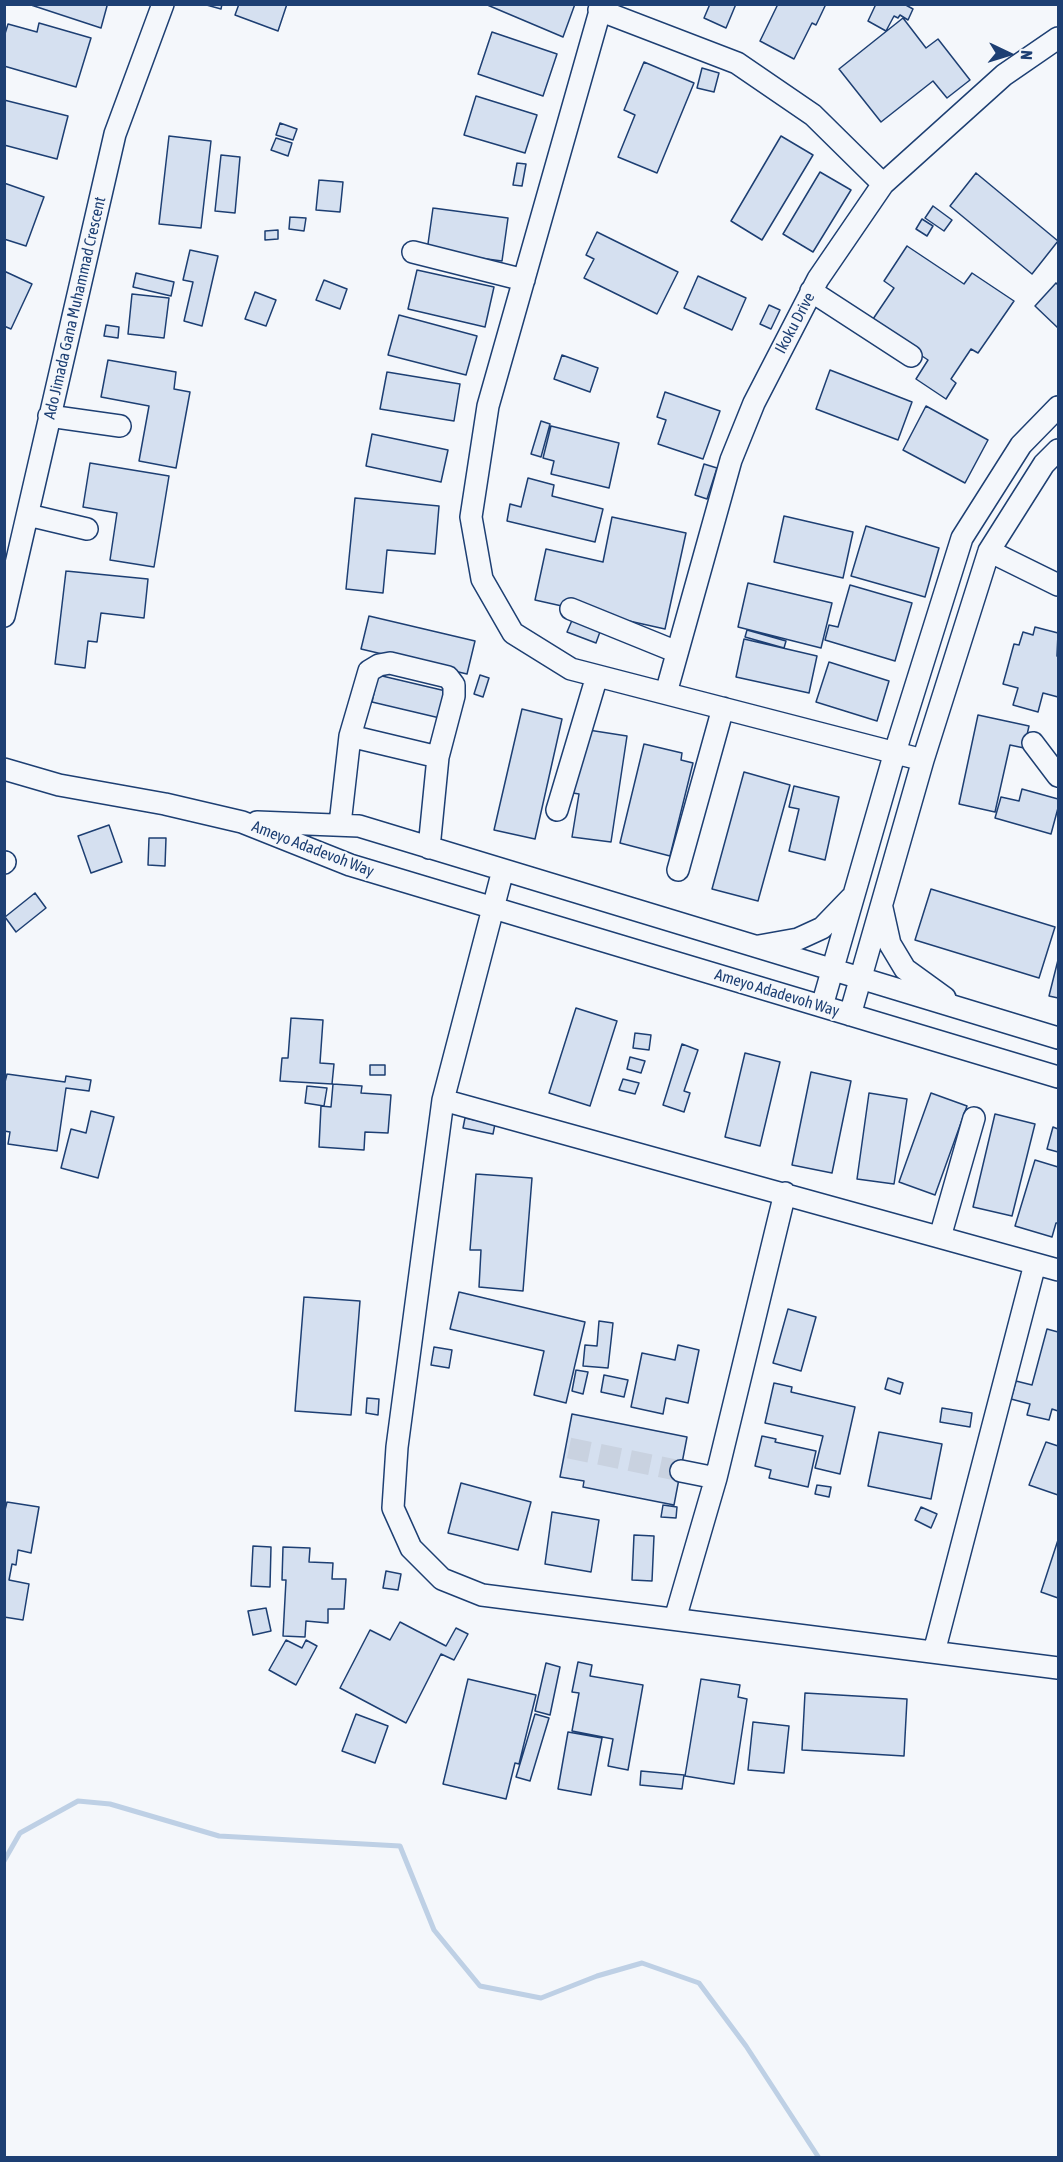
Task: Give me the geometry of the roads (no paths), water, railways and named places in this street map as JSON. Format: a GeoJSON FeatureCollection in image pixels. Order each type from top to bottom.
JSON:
{"type":"FeatureCollection","features":[{"type":"Feature","properties":{"kind":"street","name":"Ado Jimada Gana Muhammad Crescent"},"geometry":{"type":"LineString","coordinates":[[4,616],[11,549],[28,515],[115,134],[163,4]]}},
{"type":"Feature","properties":{"kind":"street"},"geometry":{"type":"LineString","coordinates":[[883,184],[813,115],[737,63],[601,8],[489,406],[471,517],[482,579],[513,633],[571,669],[923,760]]}},
{"type":"Feature","properties":{"kind":"street","name":"Ikoku Drive"},"geometry":{"type":"LineString","coordinates":[[666,693],[731,460],[754,403],[811,291],[883,184],[1004,75],[1059,38]]}},
{"type":"Feature","properties":{"kind":"street"},"geometry":{"type":"LineString","coordinates":[[413,252],[524,280]]}},
{"type":"Feature","properties":{"kind":"street"},"geometry":{"type":"LineString","coordinates":[[811,291],[911,356]]}},
{"type":"Feature","properties":{"kind":"street"},"geometry":{"type":"LineString","coordinates":[[822,1006],[895,752],[962,538],[1021,445],[1059,407]]}},
{"type":"Feature","properties":{"kind":"street"},"geometry":{"type":"LineString","coordinates":[[49,416],[120,426]]}},
{"type":"Feature","properties":{"kind":"street"},"geometry":{"type":"LineString","coordinates":[[850,1015],[923,760],[989,551],[1044,464],[1059,450]]}},
{"type":"Feature","properties":{"kind":"street"},"geometry":{"type":"LineString","coordinates":[[28,515],[87,529]]}},
{"type":"Feature","properties":{"kind":"street"},"geometry":{"type":"LineString","coordinates":[[989,551],[1059,585]]}},
{"type":"Feature","properties":{"kind":"street"},"geometry":{"type":"LineString","coordinates":[[571,609],[677,652]]}},
{"type":"Feature","properties":{"kind":"street"},"geometry":{"type":"LineString","coordinates":[[340,824],[350,736],[369,671],[379,665],[390,663],[448,677],[454,685],[454,696],[438,757],[429,848]]}},
{"type":"Feature","properties":{"kind":"street"},"geometry":{"type":"LineString","coordinates":[[557,810],[597,676]]}},
{"type":"Feature","properties":{"kind":"street"},"geometry":{"type":"LineString","coordinates":[[678,870],[723,708]]}},
{"type":"Feature","properties":{"kind":"street"},"geometry":{"type":"LineString","coordinates":[[350,736],[438,757]]}},
{"type":"Feature","properties":{"kind":"street"},"geometry":{"type":"LineString","coordinates":[[1034,743],[1059,776]]}},
{"type":"Feature","properties":{"kind":"street"},"geometry":{"type":"LineString","coordinates":[[4,769],[59,785],[165,804],[242,822]]}},
{"type":"Feature","properties":{"kind":"street","name":"Ameyo Adadevoh Way"},"geometry":{"type":"LineString","coordinates":[[242,822],[359,826],[1059,1038]]}},
{"type":"Feature","properties":{"kind":"street","name":"Ameyo Adadevoh Way"},"geometry":{"type":"LineString","coordinates":[[242,822],[350,866],[1059,1077]]}},
{"type":"Feature","properties":{"kind":"street"},"geometry":{"type":"LineString","coordinates":[[503,870],[443,1100],[397,1447],[393,1508],[411,1548],[442,1579],[482,1595],[1059,1668]]}},
{"type":"Feature","properties":{"kind":"street"},"geometry":{"type":"LineString","coordinates":[[756,947],[798,939],[822,928],[853,896]]}},
{"type":"Feature","properties":{"kind":"street"},"geometry":{"type":"LineString","coordinates":[[881,906],[890,944],[905,969],[960,1008]]}},
{"type":"Feature","properties":{"kind":"street"},"geometry":{"type":"LineString","coordinates":[[443,1100],[1059,1270]]}},
{"type":"Feature","properties":{"kind":"street"},"geometry":{"type":"LineString","coordinates":[[940,1237],[974,1118]]}},
{"type":"Feature","properties":{"kind":"street"},"geometry":{"type":"LineString","coordinates":[[675,1619],[716,1478],[785,1193]]}},
{"type":"Feature","properties":{"kind":"street"},"geometry":{"type":"LineString","coordinates":[[934,1652],[1035,1264]]}},
{"type":"Feature","properties":{"kind":"street"},"geometry":{"type":"LineString","coordinates":[[681,1471],[716,1478]]}},
{"type":"Feature","properties":{"kind":"waterway"},"geometry":{"type":"LineString","coordinates":[[4,1861],[20,1833],[78,1801],[110,1804],[219,1836],[400,1846],[434,1930],[480,1986],[541,1998],[597,1976],[642,1963],[699,1983],[746,2046],[819,2158]]}},
{"type":"Feature","properties":{"kind":"tunnel"},"geometry":{"type":"LineString","coordinates":[[569,1448],[681,1471]]}}]}
